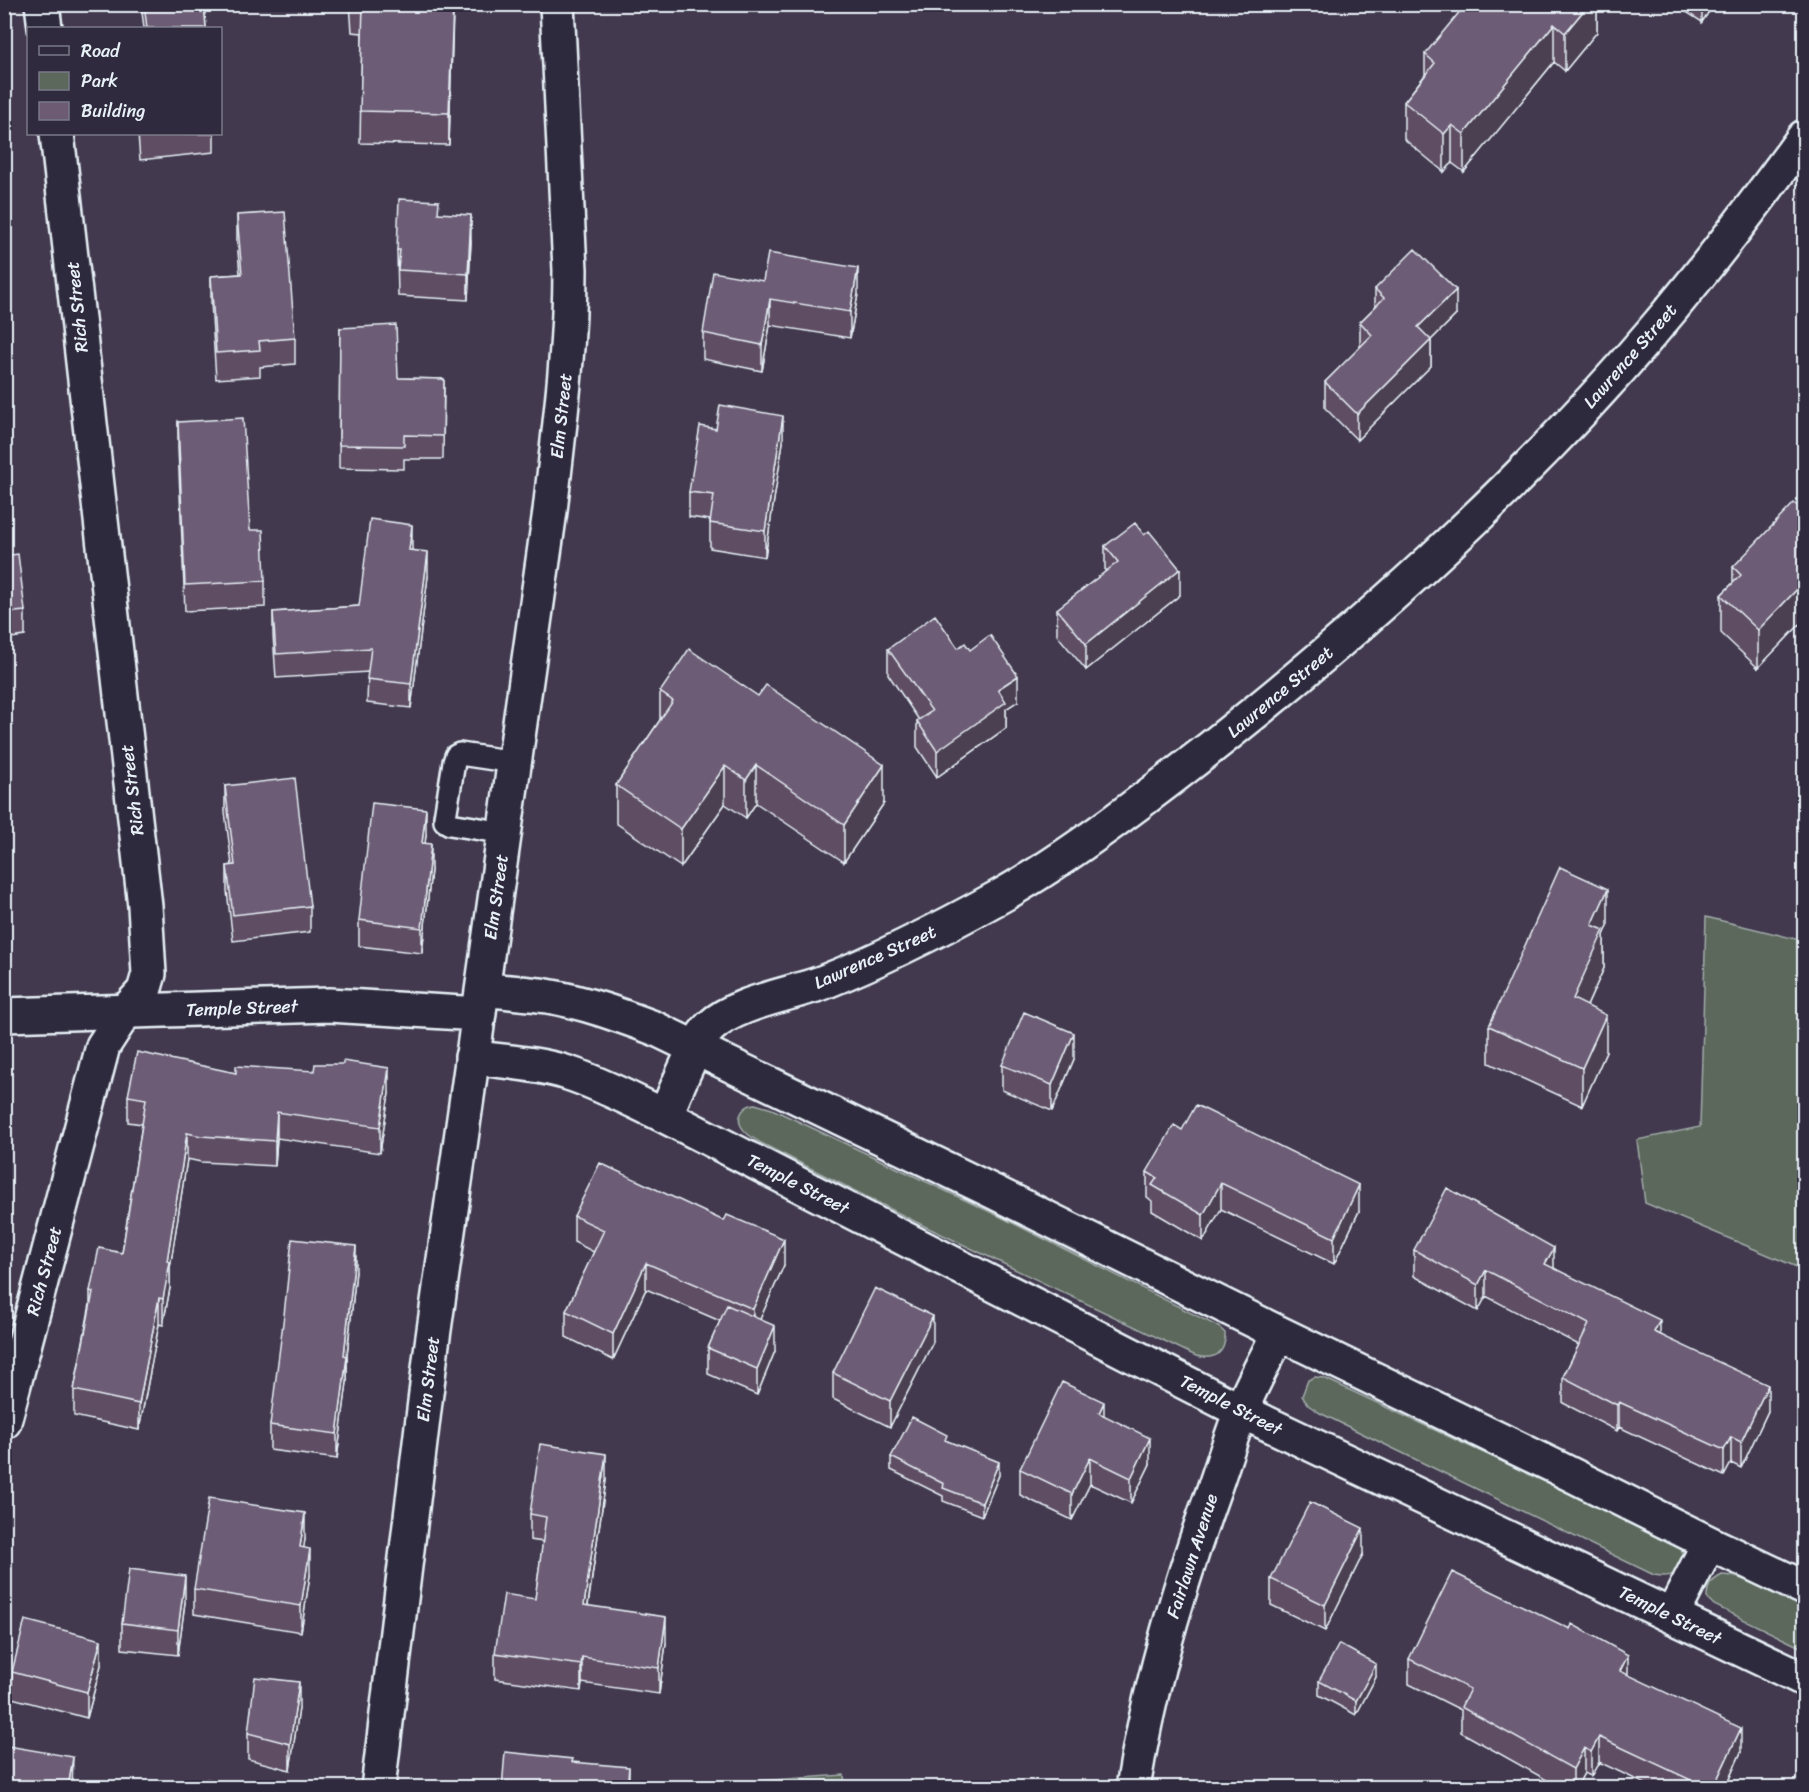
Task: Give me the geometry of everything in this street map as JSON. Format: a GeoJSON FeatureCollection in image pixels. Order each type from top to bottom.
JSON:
{"type":"FeatureCollection","features":[{"type":"Feature","properties":{"kind":"street"},"geometry":{"type":"LineString","coordinates":[[42,4],[45,27]]}},
{"type":"Feature","properties":{"kind":"street","name":"Elm Street"},"geometry":{"type":"LineString","coordinates":[[378,1788],[430,1356],[550,511],[566,379],[570,312],[567,183],[557,4]]}},
{"type":"Feature","properties":{"kind":"street","name":"Rich Street"},"geometry":{"type":"LineString","coordinates":[[4,1422],[103,1046],[125,1012],[144,991],[149,974],[145,906],[57,135]]}},
{"type":"Feature","properties":{"kind":"street","name":"Lawrence Street"},"geometry":{"type":"LineString","coordinates":[[665,1116],[695,1048],[708,1028],[729,1014],[819,984],[904,947],[1010,891],[1084,843],[1155,791],[1304,673],[1380,608],[1454,539],[1588,404],[1651,334],[1707,266],[1804,137]]}},
{"type":"Feature","properties":{"kind":"street","name":"Temple Street"},"geometry":{"type":"LineString","coordinates":[[4,1015],[481,1002],[548,996],[618,1014],[695,1048]]}},
{"type":"Feature","properties":{"kind":"street"},"geometry":{"type":"LineString","coordinates":[[695,1048],[1804,1588]]}},
{"type":"Feature","properties":{"kind":"street","name":"Temple Street"},"geometry":{"type":"LineString","coordinates":[[472,1058],[538,1066],[566,1072],[597,1083],[1241,1411],[1804,1679]]}},
{"type":"Feature","properties":{"kind":"street","name":"Fairlawn Avenue"},"geometry":{"type":"LineString","coordinates":[[1133,1788],[1152,1686],[1200,1528],[1241,1411],[1279,1333]]}},
{"type":"Feature","properties":{"kind":"street"},"geometry":{"type":"LineString","coordinates":[[1672,1616],[1709,1543]]}},
{"type":"Feature","properties":{"kind":"lane"},"geometry":{"type":"LineString","coordinates":[[505,833],[450,824],[445,821],[445,817],[456,756],[460,754],[514,762]]}},
{"type":"Feature","properties":{"kind":"green space"},"geometry":{"type":"Polygon","coordinates":[[[1706,917],[1804,941],[1804,1270],[1645,1203],[1637,1140],[1700,1127],[1706,917]]]}},
{"type":"Feature","properties":{"kind":"green space"},"geometry":{"type":"Polygon","coordinates":[[[755,1104],[772,1109],[1001,1217],[1219,1327],[1225,1333],[1224,1346],[1214,1356],[1196,1356],[916,1222],[761,1143],[747,1134],[740,1122],[740,1115],[747,1106],[755,1104]]]}},
{"type":"Feature","properties":{"kind":"green space"},"geometry":{"type":"Polygon","coordinates":[[[1315,1377],[1324,1378],[1671,1541],[1682,1551],[1683,1558],[1679,1570],[1670,1575],[1654,1575],[1320,1413],[1308,1405],[1302,1396],[1308,1380],[1315,1377]]]}},
{"type":"Feature","properties":{"kind":"green space"},"geometry":{"type":"Polygon","coordinates":[[[1722,1575],[1753,1582],[1804,1607],[1804,1649],[1714,1605],[1707,1598],[1708,1590],[1712,1581],[1722,1575]]]}},
{"type":"Feature","properties":{"kind":"green space"},"geometry":{"type":"Polygon","coordinates":[[[844,1775],[845,1787],[743,1787],[744,1782],[844,1775]]]}},
{"type":"Feature","properties":{"kind":"building"},"geometry":{"type":"Polygon","coordinates":[[[144,4],[204,4],[206,27],[147,27],[144,4]]]}},
{"type":"Feature","properties":{"kind":"building"},"geometry":{"type":"Polygon","coordinates":[[[363,4],[453,4],[449,113],[360,111],[363,4]]]}},
{"type":"Feature","properties":{"kind":"building"},"geometry":{"type":"Polygon","coordinates":[[[1466,4],[1589,4],[1565,33],[1554,24],[1464,134],[1452,125],[1444,134],[1404,102],[1435,63],[1425,54],[1466,4]]]}},
{"type":"Feature","properties":{"kind":"building"},"geometry":{"type":"Polygon","coordinates":[[[399,199],[439,201],[438,213],[471,215],[468,274],[398,270],[399,199]]]}},
{"type":"Feature","properties":{"kind":"building"},"geometry":{"type":"Polygon","coordinates":[[[285,212],[295,338],[259,341],[260,350],[216,353],[211,276],[242,274],[237,215],[285,212]]]}},
{"type":"Feature","properties":{"kind":"building"},"geometry":{"type":"Polygon","coordinates":[[[1415,249],[1456,290],[1418,327],[1431,340],[1357,414],[1325,382],[1372,335],[1360,322],[1384,298],[1375,289],[1415,249]]]}},
{"type":"Feature","properties":{"kind":"building"},"geometry":{"type":"Polygon","coordinates":[[[768,253],[858,268],[850,312],[770,299],[762,345],[703,333],[713,272],[763,281],[768,253]]]}},
{"type":"Feature","properties":{"kind":"building"},"geometry":{"type":"Polygon","coordinates":[[[396,325],[398,378],[444,379],[443,436],[404,435],[404,446],[339,445],[340,328],[396,325]]]}},
{"type":"Feature","properties":{"kind":"building"},"geometry":{"type":"Polygon","coordinates":[[[720,405],[783,416],[765,531],[710,523],[714,495],[689,492],[700,426],[716,429],[720,405]]]}},
{"type":"Feature","properties":{"kind":"building"},"geometry":{"type":"Polygon","coordinates":[[[243,418],[250,530],[263,530],[265,581],[185,585],[178,422],[243,418]]]}},
{"type":"Feature","properties":{"kind":"building"},"geometry":{"type":"Polygon","coordinates":[[[4,435],[11,476],[4,477],[4,435]]]}},
{"type":"Feature","properties":{"kind":"building"},"geometry":{"type":"Polygon","coordinates":[[[1794,503],[1800,508],[1804,503],[1804,582],[1758,630],[1721,595],[1741,575],[1733,567],[1794,503]]]}},
{"type":"Feature","properties":{"kind":"building"},"geometry":{"type":"Polygon","coordinates":[[[370,519],[412,525],[409,550],[428,552],[411,684],[367,679],[371,648],[276,654],[273,612],[359,606],[370,519]]]}},
{"type":"Feature","properties":{"kind":"building"},"geometry":{"type":"Polygon","coordinates":[[[1135,523],[1144,535],[1149,531],[1180,569],[1086,644],[1057,609],[1118,562],[1105,546],[1135,523]]]}},
{"type":"Feature","properties":{"kind":"building"},"geometry":{"type":"Polygon","coordinates":[[[18,554],[25,611],[4,613],[4,556],[18,554]]]}},
{"type":"Feature","properties":{"kind":"building"},"geometry":{"type":"Polygon","coordinates":[[[935,615],[958,648],[965,643],[970,650],[990,635],[1018,676],[998,689],[1006,702],[937,751],[917,721],[932,711],[888,649],[935,615]]]}},
{"type":"Feature","properties":{"kind":"building"},"geometry":{"type":"Polygon","coordinates":[[[689,649],[758,696],[766,685],[884,765],[844,825],[756,765],[746,780],[725,766],[681,829],[616,785],[673,701],[660,692],[689,649]]]}},
{"type":"Feature","properties":{"kind":"building"},"geometry":{"type":"Polygon","coordinates":[[[295,778],[310,906],[233,915],[227,866],[235,865],[225,786],[295,778]]]}},
{"type":"Feature","properties":{"kind":"building"},"geometry":{"type":"Polygon","coordinates":[[[372,803],[426,809],[422,843],[431,844],[422,928],[359,920],[372,803]]]}},
{"type":"Feature","properties":{"kind":"building"},"geometry":{"type":"Polygon","coordinates":[[[1560,867],[1608,889],[1592,925],[1604,930],[1573,999],[1606,1015],[1582,1068],[1489,1026],[1560,867]]]}},
{"type":"Feature","properties":{"kind":"building"},"geometry":{"type":"Polygon","coordinates":[[[1024,1012],[1074,1033],[1052,1085],[1002,1065],[1024,1012]]]}},
{"type":"Feature","properties":{"kind":"building"},"geometry":{"type":"Polygon","coordinates":[[[137,1052],[236,1073],[236,1066],[314,1071],[315,1064],[343,1064],[343,1061],[389,1068],[380,1127],[277,1112],[275,1141],[187,1133],[167,1261],[170,1262],[163,1299],[159,1298],[139,1404],[74,1390],[99,1248],[122,1253],[146,1099],[128,1096],[137,1052]]]}},
{"type":"Feature","properties":{"kind":"building"},"geometry":{"type":"Polygon","coordinates":[[[4,1072],[8,1072],[6,1181],[4,1181],[4,1072]]]}},
{"type":"Feature","properties":{"kind":"building"},"geometry":{"type":"Polygon","coordinates":[[[1196,1105],[1359,1185],[1334,1238],[1221,1183],[1203,1215],[1152,1185],[1157,1178],[1147,1172],[1174,1125],[1182,1130],[1196,1105]]]}},
{"type":"Feature","properties":{"kind":"building"},"geometry":{"type":"Polygon","coordinates":[[[600,1163],[724,1221],[727,1215],[784,1239],[753,1309],[646,1263],[613,1334],[566,1311],[604,1230],[574,1216],[600,1163]]]}},
{"type":"Feature","properties":{"kind":"building"},"geometry":{"type":"Polygon","coordinates":[[[1447,1188],[1554,1248],[1545,1264],[1660,1320],[1654,1332],[1768,1385],[1741,1442],[1731,1437],[1724,1450],[1619,1402],[1617,1405],[1563,1377],[1589,1324],[1486,1270],[1478,1285],[1414,1250],[1447,1188]]]}},
{"type":"Feature","properties":{"kind":"building"},"geometry":{"type":"Polygon","coordinates":[[[292,1239],[356,1246],[344,1355],[347,1356],[337,1434],[270,1425],[292,1239]]]}},
{"type":"Feature","properties":{"kind":"building"},"geometry":{"type":"Polygon","coordinates":[[[875,1288],[933,1316],[890,1401],[833,1373],[875,1288]]]}},
{"type":"Feature","properties":{"kind":"building"},"geometry":{"type":"Polygon","coordinates":[[[727,1305],[775,1326],[757,1369],[708,1348],[727,1305]]]}},
{"type":"Feature","properties":{"kind":"building"},"geometry":{"type":"Polygon","coordinates":[[[1062,1382],[1104,1402],[1099,1413],[1150,1438],[1131,1478],[1090,1458],[1072,1494],[1020,1469],[1062,1382]]]}},
{"type":"Feature","properties":{"kind":"building"},"geometry":{"type":"Polygon","coordinates":[[[912,1417],[947,1435],[945,1440],[999,1462],[982,1503],[943,1488],[944,1484],[891,1457],[912,1417]]]}},
{"type":"Feature","properties":{"kind":"building"},"geometry":{"type":"Polygon","coordinates":[[[540,1444],[606,1454],[584,1605],[666,1617],[659,1668],[582,1657],[581,1665],[495,1653],[504,1594],[535,1599],[546,1517],[530,1514],[540,1444]]]}},
{"type":"Feature","properties":{"kind":"building"},"geometry":{"type":"Polygon","coordinates":[[[209,1498],[305,1513],[300,1547],[310,1549],[301,1606],[194,1589],[209,1498]]]}},
{"type":"Feature","properties":{"kind":"building"},"geometry":{"type":"Polygon","coordinates":[[[1310,1502],[1363,1528],[1325,1605],[1271,1579],[1310,1502]]]}},
{"type":"Feature","properties":{"kind":"building"},"geometry":{"type":"Polygon","coordinates":[[[129,1569],[185,1576],[178,1630],[122,1623],[129,1569]]]}},
{"type":"Feature","properties":{"kind":"building"},"geometry":{"type":"Polygon","coordinates":[[[1452,1572],[1570,1629],[1572,1624],[1628,1655],[1620,1671],[1741,1728],[1713,1788],[1708,1788],[1599,1737],[1591,1752],[1584,1748],[1573,1769],[1461,1707],[1470,1689],[1409,1659],[1452,1572]]]}},
{"type":"Feature","properties":{"kind":"building"},"geometry":{"type":"Polygon","coordinates":[[[25,1620],[101,1640],[87,1692],[12,1672],[25,1620]]]}},
{"type":"Feature","properties":{"kind":"building"},"geometry":{"type":"Polygon","coordinates":[[[1339,1644],[1376,1664],[1356,1701],[1319,1681],[1339,1644]]]}},
{"type":"Feature","properties":{"kind":"building"},"geometry":{"type":"Polygon","coordinates":[[[255,1677],[299,1682],[290,1744],[248,1733],[255,1677]]]}},
{"type":"Feature","properties":{"kind":"building"},"geometry":{"type":"Polygon","coordinates":[[[8,1746],[73,1757],[68,1788],[4,1788],[4,1767],[8,1746]]]}},
{"type":"Feature","properties":{"kind":"building"},"geometry":{"type":"Polygon","coordinates":[[[505,1752],[573,1759],[572,1762],[629,1767],[627,1788],[502,1788],[505,1752]]]}},
{"type":"Feature","properties":{"kind":"building"},"geometry":{"type":"Polygon","coordinates":[[[207,1779],[260,1788],[206,1788],[207,1779]]]}}]}
